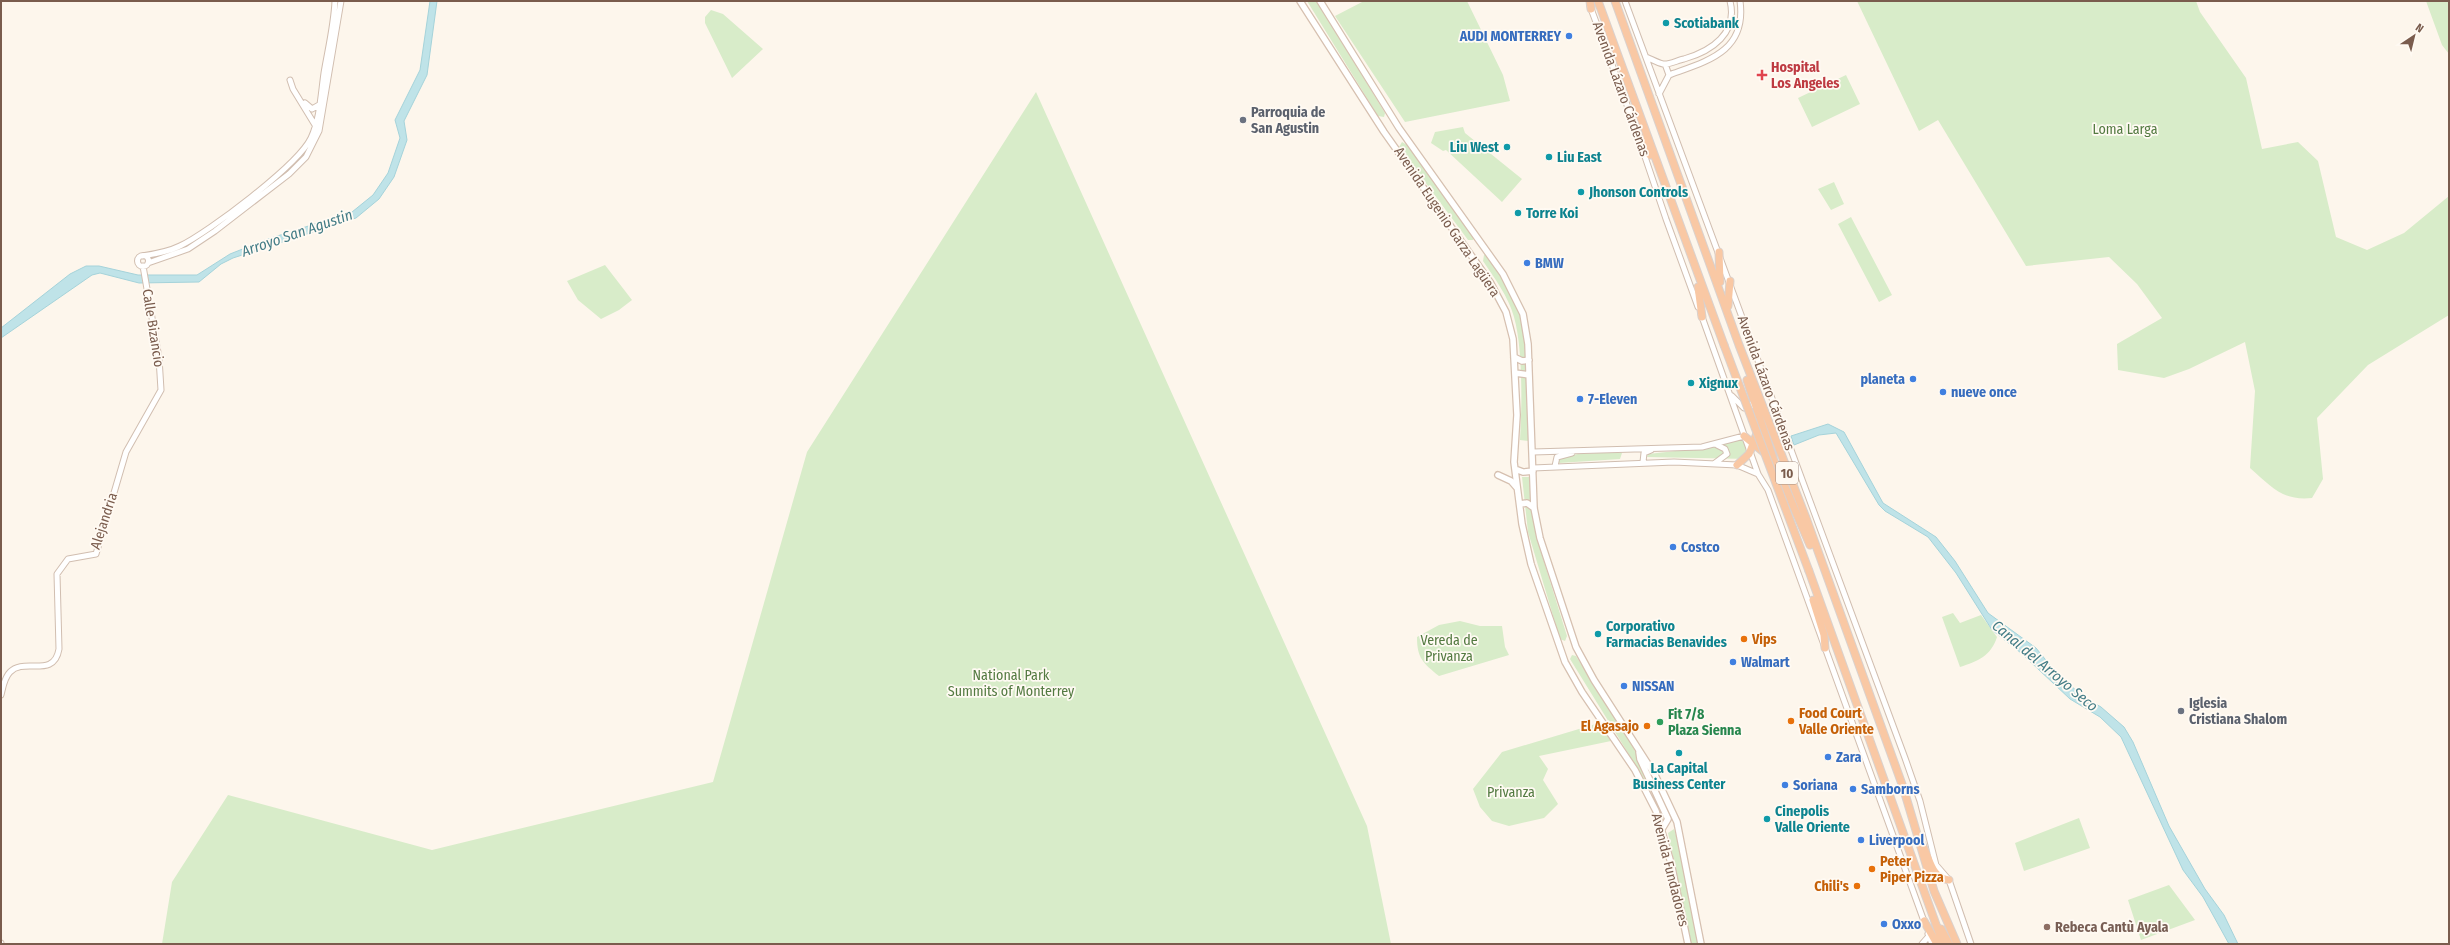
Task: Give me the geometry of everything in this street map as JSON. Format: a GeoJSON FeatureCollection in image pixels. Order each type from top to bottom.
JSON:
{"type":"FeatureCollection","features":[{"type":"Feature","properties":{"kind":"highway","name":"Avenida Lázaro Cárdenas"},"geometry":{"type":"LineString","coordinates":[[1598,1],[1696,273],[1810,575],[1942,944]]}},
{"type":"Feature","properties":{"kind":"highway","name":"Avenida Lázaro Cárdenas"},"geometry":{"type":"LineString","coordinates":[[1616,1],[1721,292],[1738,344],[1818,555],[1903,787],[1916,835],[1934,891],[1957,944]]}},
{"type":"Feature","properties":{"kind":"highway"},"geometry":{"type":"LineString","coordinates":[[1638,134],[1658,167]]}},
{"type":"Feature","properties":{"kind":"highway"},"geometry":{"type":"LineString","coordinates":[[1719,252],[1721,292]]}},
{"type":"Feature","properties":{"kind":"highway"},"geometry":{"type":"LineString","coordinates":[[1696,273],[1702,317]]}},
{"type":"Feature","properties":{"kind":"highway"},"geometry":{"type":"LineString","coordinates":[[1728,312],[1730,281]]}},
{"type":"Feature","properties":{"kind":"highway"},"geometry":{"type":"LineString","coordinates":[[1738,344],[1740,359],[1774,462],[1787,488],[1812,550],[1818,555]]}},
{"type":"Feature","properties":{"kind":"highway"},"geometry":{"type":"LineString","coordinates":[[1737,465],[1750,452],[1761,424]]}},
{"type":"Feature","properties":{"kind":"highway"},"geometry":{"type":"LineString","coordinates":[[1744,436],[1755,441],[1768,444]]}},
{"type":"Feature","properties":{"kind":"highway"},"geometry":{"type":"LineString","coordinates":[[1755,441],[1774,462]]}},
{"type":"Feature","properties":{"kind":"highway"},"geometry":{"type":"LineString","coordinates":[[1810,575],[1810,588],[1822,627],[1825,648]]}},
{"type":"Feature","properties":{"kind":"highway"},"geometry":{"type":"LineString","coordinates":[[1916,835],[1927,853],[1933,871],[1942,879],[1949,880]]}},
{"type":"Feature","properties":{"kind":"highway"},"geometry":{"type":"LineString","coordinates":[[1924,921],[1937,944]]}},
{"type":"Feature","properties":{"kind":"highway"},"geometry":{"type":"LineString","coordinates":[[1936,926],[1942,930],[1949,944]]}},
{"type":"Feature","properties":{"kind":"main road","name":"Avenida Eugenio Garza Lagüera"},"geometry":{"type":"LineString","coordinates":[[1300,1],[1384,132],[1495,290],[1512,330],[1517,415],[1515,469],[1520,504],[1531,564],[1561,654]]}},
{"type":"Feature","properties":{"kind":"main road","name":"Avenida Eugenio Garza Lagüera"},"geometry":{"type":"LineString","coordinates":[[1320,1],[1399,128],[1486,248],[1511,287],[1526,325],[1529,360],[1534,508],[1554,585],[1576,647]]}},
{"type":"Feature","properties":{"kind":"main road"},"geometry":{"type":"LineString","coordinates":[[1514,358],[1522,361],[1529,360]]}},
{"type":"Feature","properties":{"kind":"main road"},"geometry":{"type":"LineString","coordinates":[[1515,373],[1529,375]]}},
{"type":"Feature","properties":{"kind":"main road"},"geometry":{"type":"LineString","coordinates":[[1515,469],[1523,472],[1533,470]]}},
{"type":"Feature","properties":{"kind":"main road"},"geometry":{"type":"LineString","coordinates":[[1498,475],[1511,481],[1518,488]]}},
{"type":"Feature","properties":{"kind":"main road"},"geometry":{"type":"LineString","coordinates":[[1520,504],[1527,503],[1534,508]]}},
{"type":"Feature","properties":{"kind":"main road","name":"Avenida Fundadores"},"geometry":{"type":"LineString","coordinates":[[1576,647],[1594,680],[1655,775],[1676,822],[1701,944]]}},
{"type":"Feature","properties":{"kind":"main road","name":"Avenida Fundadores"},"geometry":{"type":"LineString","coordinates":[[1561,654],[1575,680],[1646,788],[1662,829],[1688,944]]}},
{"type":"Feature","properties":{"kind":"main road"},"geometry":{"type":"LineString","coordinates":[[1640,751],[1640,759],[1668,819],[1662,829]]}},
{"type":"Feature","properties":{"kind":"street"},"geometry":{"type":"LineString","coordinates":[[142,256],[162,253],[180,246],[223,218],[295,160],[309,142],[315,125],[319,104],[334,1]]}},
{"type":"Feature","properties":{"kind":"street"},"geometry":{"type":"LineString","coordinates":[[143,266],[188,249],[227,223],[299,165],[313,148],[319,131],[341,1]]}},
{"type":"Feature","properties":{"kind":"street","name":"Avenida Lázaro Cárdenas"},"geometry":{"type":"LineString","coordinates":[[1625,1],[1730,281],[1788,446],[1805,486],[1905,758],[1920,801],[1936,865],[1949,880],[1971,944]]}},
{"type":"Feature","properties":{"kind":"street"},"geometry":{"type":"LineString","coordinates":[[1646,58],[1665,64],[1704,52],[1719,41],[1731,23],[1732,12],[1730,1]]}},
{"type":"Feature","properties":{"kind":"street"},"geometry":{"type":"LineString","coordinates":[[1668,75],[1714,58],[1728,47],[1739,28],[1741,17],[1740,1]]}},
{"type":"Feature","properties":{"kind":"street","name":"Avenida Lázaro Cárdenas"},"geometry":{"type":"LineString","coordinates":[[1590,4],[1638,134],[1666,219],[1744,436],[1758,474],[1768,490],[1932,944]]}},
{"type":"Feature","properties":{"kind":"street"},"geometry":{"type":"LineString","coordinates":[[1659,94],[1668,75],[1665,64]]}},
{"type":"Feature","properties":{"kind":"street"},"geometry":{"type":"LineString","coordinates":[[290,80],[293,89],[319,131]]}},
{"type":"Feature","properties":{"kind":"street"},"geometry":{"type":"LineString","coordinates":[[305,103],[312,109],[319,104]]}},
{"type":"Feature","properties":{"kind":"street"},"geometry":{"type":"LineString","coordinates":[[142,256],[148,258],[148,263]]}},
{"type":"Feature","properties":{"kind":"street","name":"Calle Bizancio"},"geometry":{"type":"LineString","coordinates":[[142,256],[138,260],[143,266],[159,358],[161,390]]}},
{"type":"Feature","properties":{"kind":"street"},"geometry":{"type":"LineString","coordinates":[[1727,389],[1742,407],[1749,408],[1754,401]]}},
{"type":"Feature","properties":{"kind":"street","name":"Alejandria"},"geometry":{"type":"LineString","coordinates":[[1,695],[4,681],[14,669],[45,665],[53,662],[57,657],[59,649],[57,574],[68,560],[96,554],[126,452],[161,390]]}},
{"type":"Feature","properties":{"kind":"street"},"geometry":{"type":"LineString","coordinates":[[1533,452],[1654,449],[1717,445],[1744,436]]}},
{"type":"Feature","properties":{"kind":"street"},"geometry":{"type":"LineString","coordinates":[[1714,463],[1724,458],[1726,454],[1724,449],[1717,445]]}},
{"type":"Feature","properties":{"kind":"street"},"geometry":{"type":"LineString","coordinates":[[1643,462],[1644,453],[1654,449]]}},
{"type":"Feature","properties":{"kind":"street"},"geometry":{"type":"LineString","coordinates":[[1555,466],[1557,457],[1579,451]]}},
{"type":"Feature","properties":{"kind":"street"},"geometry":{"type":"LineString","coordinates":[[1533,470],[1555,466],[1643,462],[1714,463],[1737,465],[1758,474]]}},
{"type":"Feature","properties":{"kind":"street"},"geometry":{"type":"LineString","coordinates":[[1768,490],[1775,482],[1787,488]]}},
{"type":"Feature","properties":{"kind":"street"},"geometry":{"type":"LineString","coordinates":[[1922,944],[1930,936]]}},
{"type":"Feature","properties":{"kind":"green space"},"geometry":{"type":"Polygon","coordinates":[[[1307,1],[1317,1],[1385,113],[1384,117],[1378,116],[1307,1]]]}},
{"type":"Feature","properties":{"kind":"green space"},"geometry":{"type":"Polygon","coordinates":[[[1364,1],[1467,1],[1503,75],[1510,101],[1405,122],[1335,16],[1364,1]]]}},
{"type":"Feature","properties":{"kind":"green space","name":"Loma Larga"},"geometry":{"type":"Polygon","coordinates":[[[1857,1],[2196,1],[2200,12],[2246,78],[2262,149],[2298,142],[2318,161],[2336,237],[2367,250],[2404,233],[2449,196],[2449,315],[2368,365],[2317,418],[2323,479],[2312,498],[2285,495],[2271,487],[2250,468],[2255,391],[2245,342],[2189,369],[2164,378],[2118,370],[2117,344],[2162,318],[2137,284],[2109,257],[2026,266],[1938,120],[1919,131],[1857,1]]]}},
{"type":"Feature","properties":{"kind":"green space"},"geometry":{"type":"Polygon","coordinates":[[[2426,1],[2449,1],[2449,54],[2442,45],[2426,1]]]}},
{"type":"Feature","properties":{"kind":"green space"},"geometry":{"type":"Polygon","coordinates":[[[711,10],[723,14],[763,49],[732,78],[705,23],[705,17],[711,10]]]}},
{"type":"Feature","properties":{"kind":"green space"},"geometry":{"type":"Polygon","coordinates":[[[1846,75],[1860,104],[1812,127],[1798,98],[1846,75]]]}},
{"type":"Feature","properties":{"kind":"green space","name":"National Park Summits of Monterrey"},"geometry":{"type":"Polygon","coordinates":[[[1036,92],[1367,826],[1391,944],[162,944],[172,882],[228,795],[432,850],[713,782],[807,452],[1036,92]]]}},
{"type":"Feature","properties":{"kind":"green space"},"geometry":{"type":"Polygon","coordinates":[[[1463,127],[1465,133],[1522,179],[1502,202],[1446,150],[1443,151],[1431,143],[1435,132],[1463,127]]]}},
{"type":"Feature","properties":{"kind":"green space"},"geometry":{"type":"Polygon","coordinates":[[[1402,142],[1407,145],[1474,235],[1473,240],[1468,240],[1399,147],[1402,142]]]}},
{"type":"Feature","properties":{"kind":"green space"},"geometry":{"type":"Polygon","coordinates":[[[1834,182],[1844,204],[1831,210],[1818,189],[1834,182]]]}},
{"type":"Feature","properties":{"kind":"green space"},"geometry":{"type":"Polygon","coordinates":[[[1851,217],[1892,295],[1879,302],[1838,224],[1851,217]]]}},
{"type":"Feature","properties":{"kind":"green space"},"geometry":{"type":"Polygon","coordinates":[[[1484,255],[1487,255],[1501,273],[1521,316],[1525,334],[1529,441],[1520,440],[1520,361],[1517,330],[1514,317],[1505,295],[1483,261],[1484,255]]]}},
{"type":"Feature","properties":{"kind":"green space"},"geometry":{"type":"Polygon","coordinates":[[[605,265],[632,300],[619,310],[601,319],[578,300],[567,281],[605,265]]]}},
{"type":"Feature","properties":{"kind":"green space"},"geometry":{"type":"Polygon","coordinates":[[[1744,438],[1751,459],[1647,457],[1648,454],[1712,447],[1744,438]]]}},
{"type":"Feature","properties":{"kind":"green space"},"geometry":{"type":"Polygon","coordinates":[[[1622,453],[1620,459],[1559,463],[1559,458],[1578,454],[1622,453]]]}},
{"type":"Feature","properties":{"kind":"green space"},"geometry":{"type":"Polygon","coordinates":[[[1522,477],[1529,477],[1536,536],[1567,636],[1565,641],[1560,639],[1528,532],[1522,477]]]}},
{"type":"Feature","properties":{"kind":"green space"},"geometry":{"type":"Polygon","coordinates":[[[1953,613],[1960,623],[1981,615],[1997,637],[1991,649],[1983,657],[1960,667],[1942,617],[1953,613]]]}},
{"type":"Feature","properties":{"kind":"green space","name":"Vereda de Privanza"},"geometry":{"type":"Polygon","coordinates":[[[1460,621],[1480,626],[1502,626],[1505,647],[1509,655],[1439,676],[1422,660],[1418,650],[1417,637],[1439,625],[1460,621]]]}},
{"type":"Feature","properties":{"kind":"green space"},"geometry":{"type":"Polygon","coordinates":[[[1572,655],[1576,656],[1634,749],[1657,800],[1570,659],[1572,655]]]}},
{"type":"Feature","properties":{"kind":"green space","name":"Privanza"},"geometry":{"type":"Polygon","coordinates":[[[1599,723],[1611,741],[1539,756],[1548,769],[1543,780],[1558,804],[1544,818],[1509,826],[1492,821],[1480,807],[1473,789],[1502,752],[1599,723]]]}},
{"type":"Feature","properties":{"kind":"green space"},"geometry":{"type":"Polygon","coordinates":[[[2079,818],[2090,848],[2024,871],[2015,843],[2079,818]]]}},
{"type":"Feature","properties":{"kind":"green space"},"geometry":{"type":"Polygon","coordinates":[[[1674,829],[1679,845],[1699,944],[1691,944],[1668,833],[1674,829]]]}},
{"type":"Feature","properties":{"kind":"green space"},"geometry":{"type":"Polygon","coordinates":[[[2169,885],[2195,920],[2141,940],[2128,900],[2169,885]]]}},
{"type":"Feature","properties":{"kind":"water","name":"Arroyo San Agustin"},"geometry":{"type":"Polygon","coordinates":[[[430,1],[437,1],[427,75],[404,121],[407,140],[394,177],[379,199],[356,218],[233,258],[221,264],[199,282],[139,283],[100,273],[92,275],[1,338],[1,328],[70,274],[86,266],[99,266],[138,275],[197,275],[230,254],[268,239],[352,212],[373,195],[388,173],[400,138],[395,120],[420,70],[430,1]]]}},
{"type":"Feature","properties":{"kind":"water","name":"Canal del Arroyo Seco"},"geometry":{"type":"Polygon","coordinates":[[[1828,424],[1844,432],[1883,503],[1936,537],[1955,561],[1988,613],[2036,648],[2058,675],[2084,697],[2101,707],[2124,727],[2133,742],[2169,826],[2205,889],[2224,915],[2238,944],[2229,944],[2203,897],[2183,870],[2121,737],[2100,717],[2070,699],[2021,653],[1992,630],[1956,573],[1928,537],[1885,511],[1879,505],[1836,433],[1819,435],[1794,445],[1791,436],[1828,424]]]}},
{"type":"Feature","properties":{"kind":"place","name":"Scotiabank"},"geometry":{"type":"Point","coordinates":[1666,23]}},
{"type":"Feature","properties":{"kind":"place","name":"AUDI MONTERREY"},"geometry":{"type":"Point","coordinates":[1569,36]}},
{"type":"Feature","properties":{"kind":"place","name":"Hospital Los Angeles"},"geometry":{"type":"Point","coordinates":[1762,75]}},
{"type":"Feature","properties":{"kind":"place","name":"Parroquia de San Agustin"},"geometry":{"type":"Point","coordinates":[1243,120]}},
{"type":"Feature","properties":{"kind":"place","name":"Liu West"},"geometry":{"type":"Point","coordinates":[1507,147]}},
{"type":"Feature","properties":{"kind":"place","name":"Liu East"},"geometry":{"type":"Point","coordinates":[1549,157]}},
{"type":"Feature","properties":{"kind":"place","name":"Jhonson Controls"},"geometry":{"type":"Point","coordinates":[1581,192]}},
{"type":"Feature","properties":{"kind":"place","name":"Torre Koi"},"geometry":{"type":"Point","coordinates":[1518,213]}},
{"type":"Feature","properties":{"kind":"place","name":"BMW"},"geometry":{"type":"Point","coordinates":[1527,263]}},
{"type":"Feature","properties":{"kind":"place","name":"planeta"},"geometry":{"type":"Point","coordinates":[1913,379]}},
{"type":"Feature","properties":{"kind":"place","name":"Xignux"},"geometry":{"type":"Point","coordinates":[1691,383]}},
{"type":"Feature","properties":{"kind":"place","name":"nueve once"},"geometry":{"type":"Point","coordinates":[1943,392]}},
{"type":"Feature","properties":{"kind":"place","name":"7-Eleven"},"geometry":{"type":"Point","coordinates":[1580,399]}},
{"type":"Feature","properties":{"kind":"place","name":"Costco"},"geometry":{"type":"Point","coordinates":[1673,547]}},
{"type":"Feature","properties":{"kind":"place","name":"Corporativo Farmacias Benavides"},"geometry":{"type":"Point","coordinates":[1598,634]}},
{"type":"Feature","properties":{"kind":"place","name":"Vips"},"geometry":{"type":"Point","coordinates":[1744,639]}},
{"type":"Feature","properties":{"kind":"place","name":"Walmart"},"geometry":{"type":"Point","coordinates":[1733,662]}},
{"type":"Feature","properties":{"kind":"place","name":"NISSAN"},"geometry":{"type":"Point","coordinates":[1624,686]}},
{"type":"Feature","properties":{"kind":"place","name":"Iglesia Cristiana Shalom"},"geometry":{"type":"Point","coordinates":[2181,711]}},
{"type":"Feature","properties":{"kind":"place","name":"Food Court Valle Oriente"},"geometry":{"type":"Point","coordinates":[1791,721]}},
{"type":"Feature","properties":{"kind":"place","name":"Fit 7/8 Plaza Sienna"},"geometry":{"type":"Point","coordinates":[1660,722]}},
{"type":"Feature","properties":{"kind":"place","name":"El Agasajo"},"geometry":{"type":"Point","coordinates":[1647,726]}},
{"type":"Feature","properties":{"kind":"place","name":"La Capital Business Center"},"geometry":{"type":"Point","coordinates":[1679,753]}},
{"type":"Feature","properties":{"kind":"place","name":"Zara"},"geometry":{"type":"Point","coordinates":[1828,757]}},
{"type":"Feature","properties":{"kind":"place","name":"Soriana"},"geometry":{"type":"Point","coordinates":[1785,785]}},
{"type":"Feature","properties":{"kind":"place","name":"Samborns"},"geometry":{"type":"Point","coordinates":[1853,789]}},
{"type":"Feature","properties":{"kind":"place","name":"Cinepolis Valle Oriente"},"geometry":{"type":"Point","coordinates":[1767,819]}},
{"type":"Feature","properties":{"kind":"place","name":"Liverpool"},"geometry":{"type":"Point","coordinates":[1861,840]}},
{"type":"Feature","properties":{"kind":"place","name":"Peter Piper Pizza"},"geometry":{"type":"Point","coordinates":[1872,869]}},
{"type":"Feature","properties":{"kind":"place","name":"Chili's"},"geometry":{"type":"Point","coordinates":[1857,886]}},
{"type":"Feature","properties":{"kind":"place","name":"Oxxo"},"geometry":{"type":"Point","coordinates":[1884,924]}},
{"type":"Feature","properties":{"kind":"place","name":"Rebeca Cantù Ayala"},"geometry":{"type":"Point","coordinates":[2047,927]}}]}
